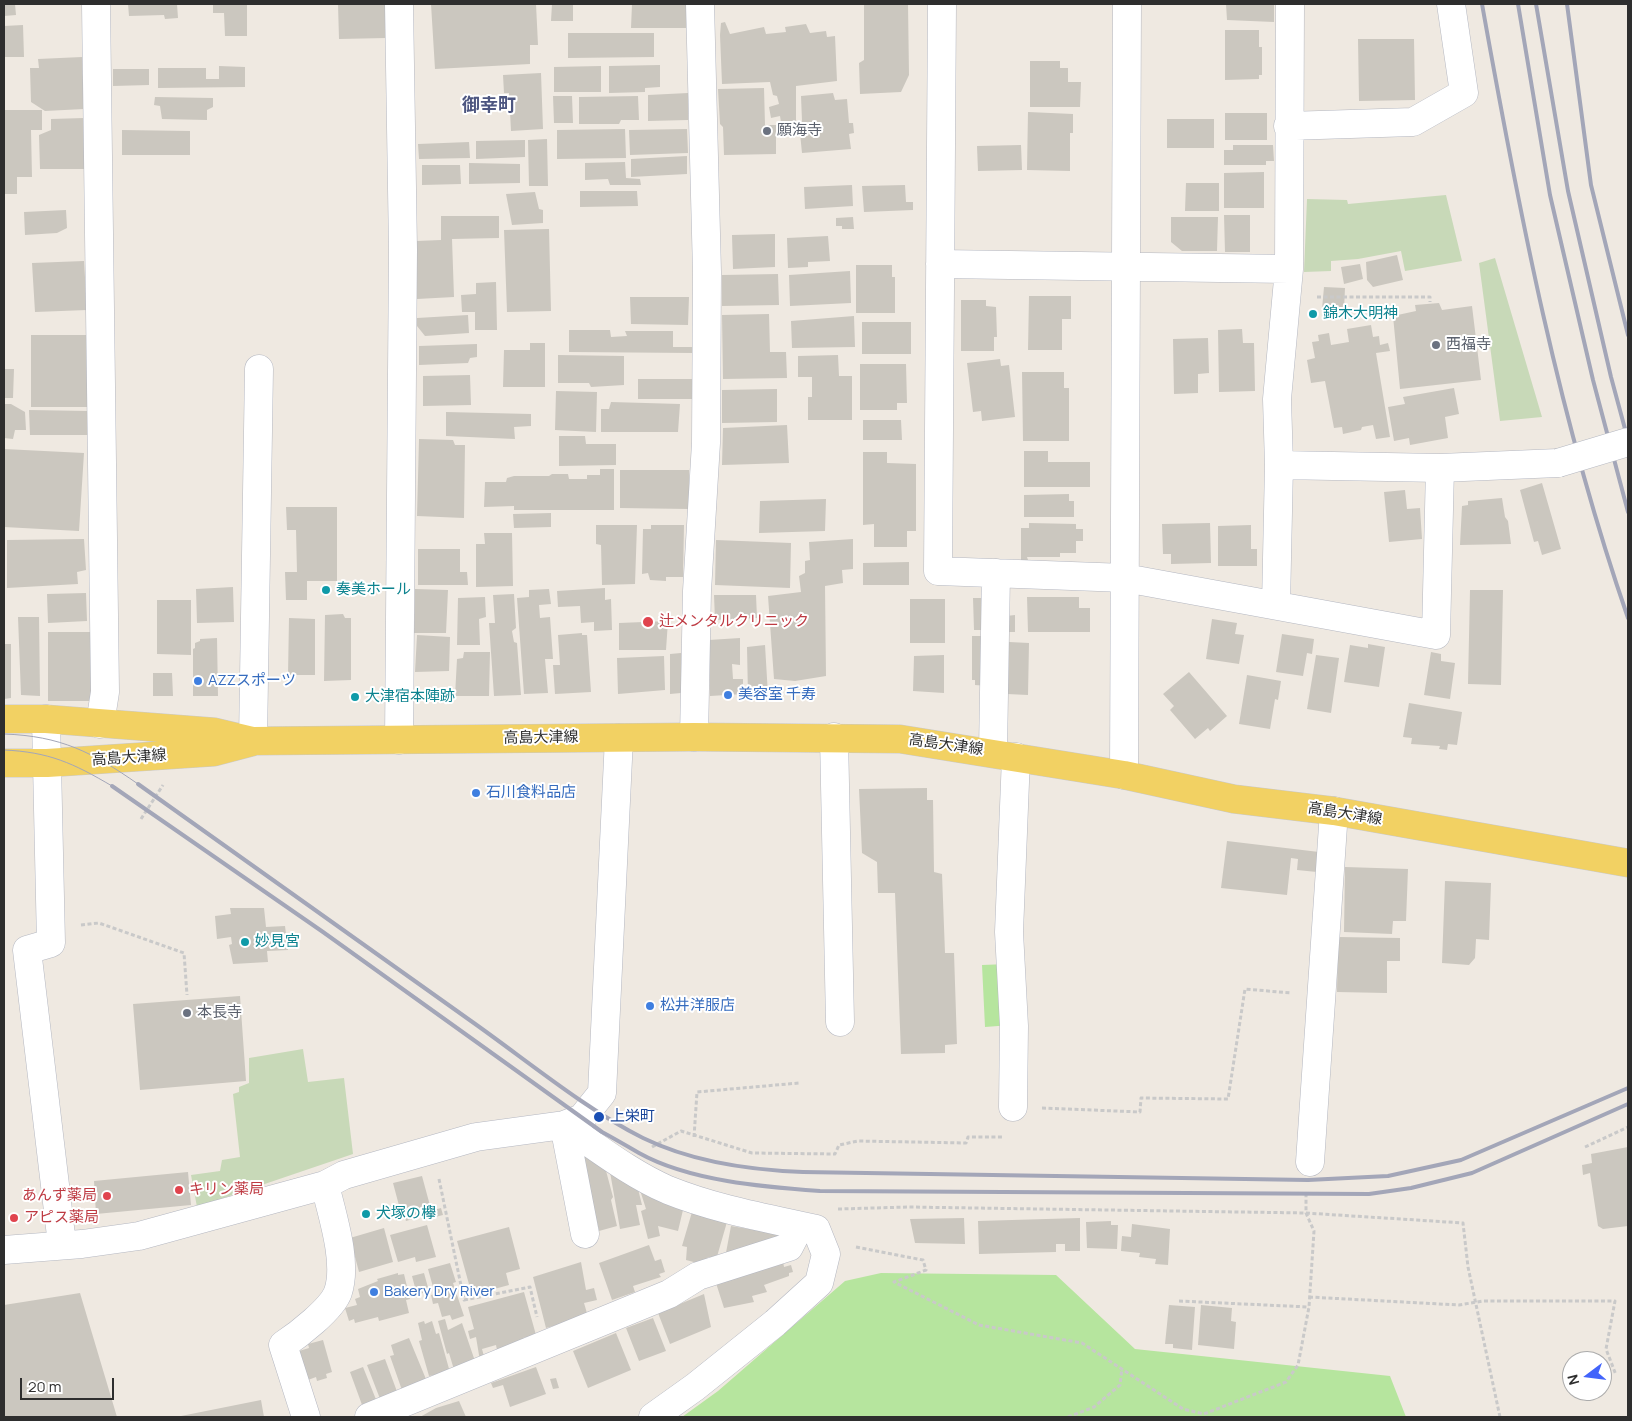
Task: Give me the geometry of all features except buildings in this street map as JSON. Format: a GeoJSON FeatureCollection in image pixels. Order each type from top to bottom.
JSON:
{"type":"FeatureCollection","features":[{"type":"Feature","properties":{"kind":"main road","name":"高島大津線"},"geometry":{"type":"LineString","coordinates":[[4,719],[46,719],[215,732],[253,741],[694,737],[900,739],[1004,754],[1124,775],[1234,799],[1334,811],[1628,863]]}},
{"type":"Feature","properties":{"kind":"main road","name":"高島大津線"},"geometry":{"type":"LineString","coordinates":[[4,764],[214,752],[253,741]]}},
{"type":"Feature","properties":{"kind":"street"},"geometry":{"type":"LineString","coordinates":[[96,4],[105,692],[100,724]]}},
{"type":"Feature","properties":{"kind":"street"},"geometry":{"type":"LineString","coordinates":[[399,740],[403,250],[400,4]]}},
{"type":"Feature","properties":{"kind":"street"},"geometry":{"type":"LineString","coordinates":[[694,737],[697,591],[706,443],[707,272],[700,4]]}},
{"type":"Feature","properties":{"kind":"street"},"geometry":{"type":"LineString","coordinates":[[942,4],[938,571],[1125,578],[1436,635],[1440,468]]}},
{"type":"Feature","properties":{"kind":"street"},"geometry":{"type":"LineString","coordinates":[[1124,775],[1127,4]]}},
{"type":"Feature","properties":{"kind":"street"},"geometry":{"type":"LineString","coordinates":[[1276,605],[1279,465],[1277,399],[1289,269],[1288,126],[1290,4]]}},
{"type":"Feature","properties":{"kind":"street"},"geometry":{"type":"LineString","coordinates":[[1288,126],[1413,122],[1464,92],[1451,4]]}},
{"type":"Feature","properties":{"kind":"street"},"geometry":{"type":"LineString","coordinates":[[940,264],[1289,269]]}},
{"type":"Feature","properties":{"kind":"street"},"geometry":{"type":"LineString","coordinates":[[253,741],[259,369]]}},
{"type":"Feature","properties":{"kind":"street"},"geometry":{"type":"LineString","coordinates":[[1279,465],[1440,468],[1558,463],[1628,442]]}},
{"type":"Feature","properties":{"kind":"street"},"geometry":{"type":"LineString","coordinates":[[996,573],[1014,1026],[1013,1107]]}},
{"type":"Feature","properties":{"kind":"street"},"geometry":{"type":"LineString","coordinates":[[46,719],[51,943],[16,952],[62,1244]]}},
{"type":"Feature","properties":{"kind":"street"},"geometry":{"type":"LineString","coordinates":[[834,737],[840,1022]]}},
{"type":"Feature","properties":{"kind":"street"},"geometry":{"type":"LineString","coordinates":[[4,1250],[138,1236],[325,1185],[344,1175],[476,1137],[564,1126],[582,1118],[602,1093],[619,738]]}},
{"type":"Feature","properties":{"kind":"street"},"geometry":{"type":"LineString","coordinates":[[1310,1162],[1334,811]]}},
{"type":"Feature","properties":{"kind":"street"},"geometry":{"type":"LineString","coordinates":[[564,1126],[621,1164],[668,1189],[714,1206],[810,1231],[826,1254],[819,1283],[775,1323],[695,1387],[653,1417]]}},
{"type":"Feature","properties":{"kind":"street"},"geometry":{"type":"LineString","coordinates":[[564,1126],[585,1234]]}},
{"type":"Feature","properties":{"kind":"street"},"geometry":{"type":"LineString","coordinates":[[306,1417],[283,1345],[312,1325],[338,1293],[342,1261],[325,1185]]}},
{"type":"Feature","properties":{"kind":"street"},"geometry":{"type":"LineString","coordinates":[[369,1417],[669,1294],[698,1276],[789,1247],[810,1231]]}},
{"type":"Feature","properties":{"kind":"path"},"geometry":{"type":"LineString","coordinates":[[1287,296],[1430,296],[1430,302]]}},
{"type":"Feature","properties":{"kind":"path"},"geometry":{"type":"LineString","coordinates":[[50,929],[99,923],[184,953],[187,995]]}},
{"type":"Feature","properties":{"kind":"path"},"geometry":{"type":"LineString","coordinates":[[681,1131],[694,1137],[752,1153],[835,1154],[839,1145],[858,1141],[966,1143],[968,1137],[1014,1137],[1013,1107],[1140,1112],[1141,1098],[1228,1099],[1245,989],[1322,995]]}},
{"type":"Feature","properties":{"kind":"path"},"geometry":{"type":"LineString","coordinates":[[694,1137],[697,1092],[799,1083]]}},
{"type":"Feature","properties":{"kind":"path"},"geometry":{"type":"LineString","coordinates":[[1585,1147],[1628,1127]]}},
{"type":"Feature","properties":{"kind":"path"},"geometry":{"type":"LineString","coordinates":[[433,1149],[464,1300],[530,1287],[543,1345]]}},
{"type":"Feature","properties":{"kind":"path"},"geometry":{"type":"LineString","coordinates":[[810,1231],[871,1252],[923,1260],[926,1270],[894,1282],[978,1325],[1082,1343],[1183,1409],[1204,1414],[1286,1382],[1298,1365],[1309,1307],[1314,1231],[1306,1214],[1310,1162]]}},
{"type":"Feature","properties":{"kind":"path"},"geometry":{"type":"LineString","coordinates":[[832,1209],[908,1207],[1306,1214],[1463,1223],[1468,1267],[1500,1417]]}},
{"type":"Feature","properties":{"kind":"path"},"geometry":{"type":"LineString","coordinates":[[1309,1297],[1459,1305],[1476,1302],[1615,1301],[1606,1349],[1616,1375]]}},
{"type":"Feature","properties":{"kind":"path"},"geometry":{"type":"LineString","coordinates":[[1179,1300],[1309,1307]]}},
{"type":"Feature","properties":{"kind":"path"},"geometry":{"type":"LineString","coordinates":[[1068,1417],[1094,1407],[1120,1386],[1122,1368]]}},
{"type":"Feature","properties":{"kind":"green space"},"geometry":{"type":"Polygon","coordinates":[[[1446,195],[1462,261],[1405,271],[1401,251],[1358,259],[1331,261],[1331,271],[1304,272],[1307,199],[1347,200],[1348,204],[1446,195]]]}},
{"type":"Feature","properties":{"kind":"green space"},"geometry":{"type":"Polygon","coordinates":[[[1495,258],[1542,417],[1500,421],[1479,263],[1495,258]]]}},
{"type":"Feature","properties":{"kind":"green space"},"geometry":{"type":"Polygon","coordinates":[[[1008,964],[1011,1025],[985,1027],[982,965],[1008,964]]]}},
{"type":"Feature","properties":{"kind":"green space"},"geometry":{"type":"Polygon","coordinates":[[[303,1049],[308,1082],[344,1078],[353,1154],[197,1207],[191,1175],[220,1171],[222,1160],[240,1157],[233,1094],[239,1092],[239,1087],[249,1083],[249,1058],[303,1049]]]}},
{"type":"Feature","properties":{"kind":"green space"},"geometry":{"type":"Polygon","coordinates":[[[881,1273],[1056,1275],[1135,1349],[1390,1376],[1406,1417],[682,1417],[718,1391],[845,1281],[881,1273]]]}},
{"type":"Feature","properties":{"kind":"tram line"},"geometry":{"type":"LineString","coordinates":[[4,734],[24,735],[59,742],[106,763],[138,784]]}},
{"type":"Feature","properties":{"kind":"tram line"},"geometry":{"type":"LineString","coordinates":[[4,750],[48,756],[73,765],[112,786]]}},
{"type":"Feature","properties":{"kind":"railway"},"geometry":{"type":"LineString","coordinates":[[1482,4],[1526,237],[1561,391],[1603,543],[1628,618]]}},
{"type":"Feature","properties":{"kind":"railway"},"geometry":{"type":"LineString","coordinates":[[1518,4],[1550,195],[1593,380],[1628,512]]}},
{"type":"Feature","properties":{"kind":"railway"},"geometry":{"type":"LineString","coordinates":[[1536,4],[1568,191],[1611,377],[1628,440]]}},
{"type":"Feature","properties":{"kind":"railway"},"geometry":{"type":"LineString","coordinates":[[1567,4],[1591,185],[1628,335]]}},
{"type":"Feature","properties":{"kind":"railway"},"geometry":{"type":"LineString","coordinates":[[138,784],[599,1113],[643,1138],[701,1159],[742,1167],[803,1172],[1308,1180],[1388,1176],[1461,1160],[1628,1088]]}},
{"type":"Feature","properties":{"kind":"railway"},"geometry":{"type":"LineString","coordinates":[[112,786],[323,932],[602,1132],[659,1163],[703,1176],[751,1185],[820,1191],[1369,1194],[1411,1188],[1472,1173],[1628,1104]]}},
{"type":"Feature","properties":{"kind":"place","name":"願海寺"},"geometry":{"type":"Point","coordinates":[767,131]}},
{"type":"Feature","properties":{"kind":"place","name":"錦木大明神"},"geometry":{"type":"Point","coordinates":[1313,314]}},
{"type":"Feature","properties":{"kind":"place","name":"西福寺"},"geometry":{"type":"Point","coordinates":[1436,345]}},
{"type":"Feature","properties":{"kind":"place","name":"奏美ホール"},"geometry":{"type":"Point","coordinates":[326,590]}},
{"type":"Feature","properties":{"kind":"place","name":"辻メンタルクリニック"},"geometry":{"type":"Point","coordinates":[648,622]}},
{"type":"Feature","properties":{"kind":"place","name":"AZZスポーツ"},"geometry":{"type":"Point","coordinates":[198,681]}},
{"type":"Feature","properties":{"kind":"place","name":"美容室 千寿"},"geometry":{"type":"Point","coordinates":[728,695]}},
{"type":"Feature","properties":{"kind":"place","name":"大津宿本陣跡"},"geometry":{"type":"Point","coordinates":[355,697]}},
{"type":"Feature","properties":{"kind":"place","name":"石川食料品店"},"geometry":{"type":"Point","coordinates":[476,793]}},
{"type":"Feature","properties":{"kind":"place","name":"妙見宮"},"geometry":{"type":"Point","coordinates":[245,942]}},
{"type":"Feature","properties":{"kind":"place","name":"松井洋服店"},"geometry":{"type":"Point","coordinates":[650,1006]}},
{"type":"Feature","properties":{"kind":"place","name":"本長寺"},"geometry":{"type":"Point","coordinates":[187,1013]}},
{"type":"Feature","properties":{"kind":"place","name":"上栄町"},"geometry":{"type":"Point","coordinates":[599,1117]}},
{"type":"Feature","properties":{"kind":"place","name":"キリン薬局"},"geometry":{"type":"Point","coordinates":[179,1190]}},
{"type":"Feature","properties":{"kind":"place","name":"あんず薬局"},"geometry":{"type":"Point","coordinates":[107,1196]}},
{"type":"Feature","properties":{"kind":"place","name":"犬塚の欅"},"geometry":{"type":"Point","coordinates":[366,1214]}},
{"type":"Feature","properties":{"kind":"place","name":"アピス薬局"},"geometry":{"type":"Point","coordinates":[14,1218]}},
{"type":"Feature","properties":{"kind":"place","name":"Bakery Dry River"},"geometry":{"type":"Point","coordinates":[374,1292]}},
{"type":"Feature","properties":{"kind":"district","name":"御幸町"},"geometry":{"type":"Point","coordinates":[489,106]}}]}
